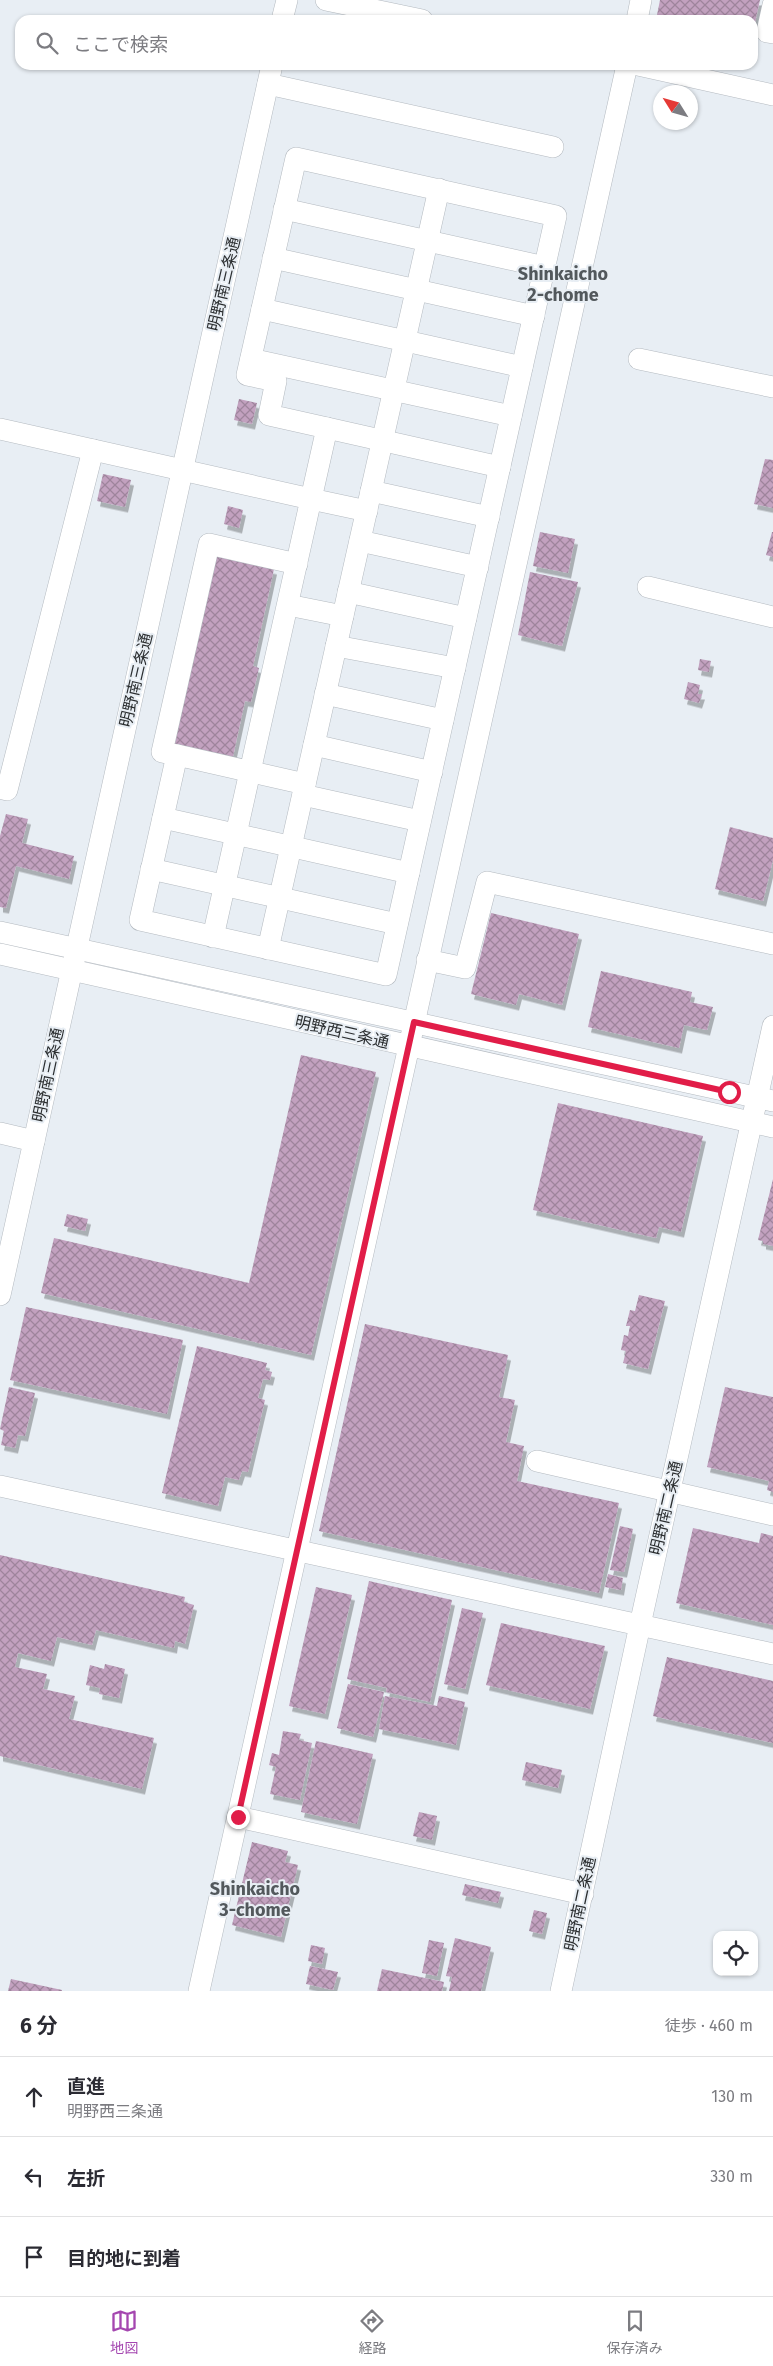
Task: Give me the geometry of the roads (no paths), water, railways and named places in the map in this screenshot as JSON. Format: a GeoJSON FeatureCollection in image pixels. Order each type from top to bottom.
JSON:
{"type":"FeatureCollection","features":[{"type":"Feature","properties":{"kind":"street"},"geometry":{"type":"LineString","coordinates":[[283,15],[287,0]]}},
{"type":"Feature","properties":{"kind":"street"},"geometry":{"type":"LineString","coordinates":[[326,0],[398,15]]}},
{"type":"Feature","properties":{"kind":"street"},"geometry":{"type":"LineString","coordinates":[[638,15],[641,0]]}},
{"type":"Feature","properties":{"kind":"street"},"geometry":{"type":"LineString","coordinates":[[773,5],[767,32],[773,34]]}},
{"type":"Feature","properties":{"kind":"street"},"geometry":{"type":"LineString","coordinates":[[199,1991],[626,70]]}},
{"type":"Feature","properties":{"kind":"street"},"geometry":{"type":"LineString","coordinates":[[660,70],[773,95]]}},
{"type":"Feature","properties":{"kind":"street"},"geometry":{"type":"LineString","coordinates":[[270,75],[553,147]]}},
{"type":"Feature","properties":{"kind":"street","name":"明野南三条通"},"geometry":{"type":"LineString","coordinates":[[0,1294],[270,75]]}},
{"type":"Feature","properties":{"kind":"street"},"geometry":{"type":"LineString","coordinates":[[177,755],[140,920],[386,975],[556,216],[296,158],[247,375],[276,381],[269,415],[500,466]]}},
{"type":"Feature","properties":{"kind":"street"},"geometry":{"type":"LineString","coordinates":[[268,949],[439,189]]}},
{"type":"Feature","properties":{"kind":"street"},"geometry":{"type":"LineString","coordinates":[[284,209],[545,267]]}},
{"type":"Feature","properties":{"kind":"street"},"geometry":{"type":"LineString","coordinates":[[273,258],[534,316]]}},
{"type":"Feature","properties":{"kind":"street"},"geometry":{"type":"LineString","coordinates":[[262,309],[522,367]]}},
{"type":"Feature","properties":{"kind":"street"},"geometry":{"type":"LineString","coordinates":[[639,358],[773,387]]}},
{"type":"Feature","properties":{"kind":"street"},"geometry":{"type":"LineString","coordinates":[[251,359],[511,416]]}},
{"type":"Feature","properties":{"kind":"street"},"geometry":{"type":"LineString","coordinates":[[213,937],[327,428]]}},
{"type":"Feature","properties":{"kind":"street"},"geometry":{"type":"LineString","coordinates":[[0,429],[311,499],[369,501],[489,517]]}},
{"type":"Feature","properties":{"kind":"street"},"geometry":{"type":"LineString","coordinates":[[0,788],[7,790],[93,450]]}},
{"type":"Feature","properties":{"kind":"street"},"geometry":{"type":"LineString","coordinates":[[360,541],[478,567]]}},
{"type":"Feature","properties":{"kind":"street"},"geometry":{"type":"LineString","coordinates":[[297,564],[209,544],[162,752],[250,771],[304,789],[420,821]]}},
{"type":"Feature","properties":{"kind":"street"},"geometry":{"type":"LineString","coordinates":[[648,587],[773,617]]}},
{"type":"Feature","properties":{"kind":"street"},"geometry":{"type":"LineString","coordinates":[[348,592],[466,618]]}},
{"type":"Feature","properties":{"kind":"street"},"geometry":{"type":"LineString","coordinates":[[288,605],[343,616]]}},
{"type":"Feature","properties":{"kind":"street"},"geometry":{"type":"LineString","coordinates":[[336,646],[455,668]]}},
{"type":"Feature","properties":{"kind":"street"},"geometry":{"type":"LineString","coordinates":[[325,694],[443,720]]}},
{"type":"Feature","properties":{"kind":"street"},"geometry":{"type":"LineString","coordinates":[[314,745],[432,772]]}},
{"type":"Feature","properties":{"kind":"street"},"geometry":{"type":"LineString","coordinates":[[163,818],[409,872]]}},
{"type":"Feature","properties":{"kind":"street"},"geometry":{"type":"LineString","coordinates":[[151,870],[397,924]]}},
{"type":"Feature","properties":{"kind":"street"},"geometry":{"type":"LineString","coordinates":[[427,960],[464,968],[487,882],[773,944]]}},
{"type":"Feature","properties":{"kind":"street","name":"明野西三条通"},"geometry":{"type":"LineString","coordinates":[[0,932],[765,1099]]}},
{"type":"Feature","properties":{"kind":"street","name":"明野西三条通"},"geometry":{"type":"LineString","coordinates":[[0,954],[408,1047],[773,1127]]}},
{"type":"Feature","properties":{"kind":"street","name":"明野南二条通"},"geometry":{"type":"LineString","coordinates":[[561,1991],[752,1122],[765,1099],[773,1026]]}},
{"type":"Feature","properties":{"kind":"street"},"geometry":{"type":"LineString","coordinates":[[0,1133],[34,1141]]}},
{"type":"Feature","properties":{"kind":"street"},"geometry":{"type":"LineString","coordinates":[[537,1461],[669,1493],[773,1515]]}},
{"type":"Feature","properties":{"kind":"street"},"geometry":{"type":"LineString","coordinates":[[0,1486],[773,1654]]}},
{"type":"Feature","properties":{"kind":"street"},"geometry":{"type":"LineString","coordinates":[[238,1817],[583,1894]]}},
{"type":"Feature","properties":{"kind":"district","name":"Shinkaicho 2-chome"},"geometry":{"type":"Point","coordinates":[563,284]}},
{"type":"Feature","properties":{"kind":"district","name":"Shinkaicho 3-chome"},"geometry":{"type":"Point","coordinates":[255,1899]}}]}
